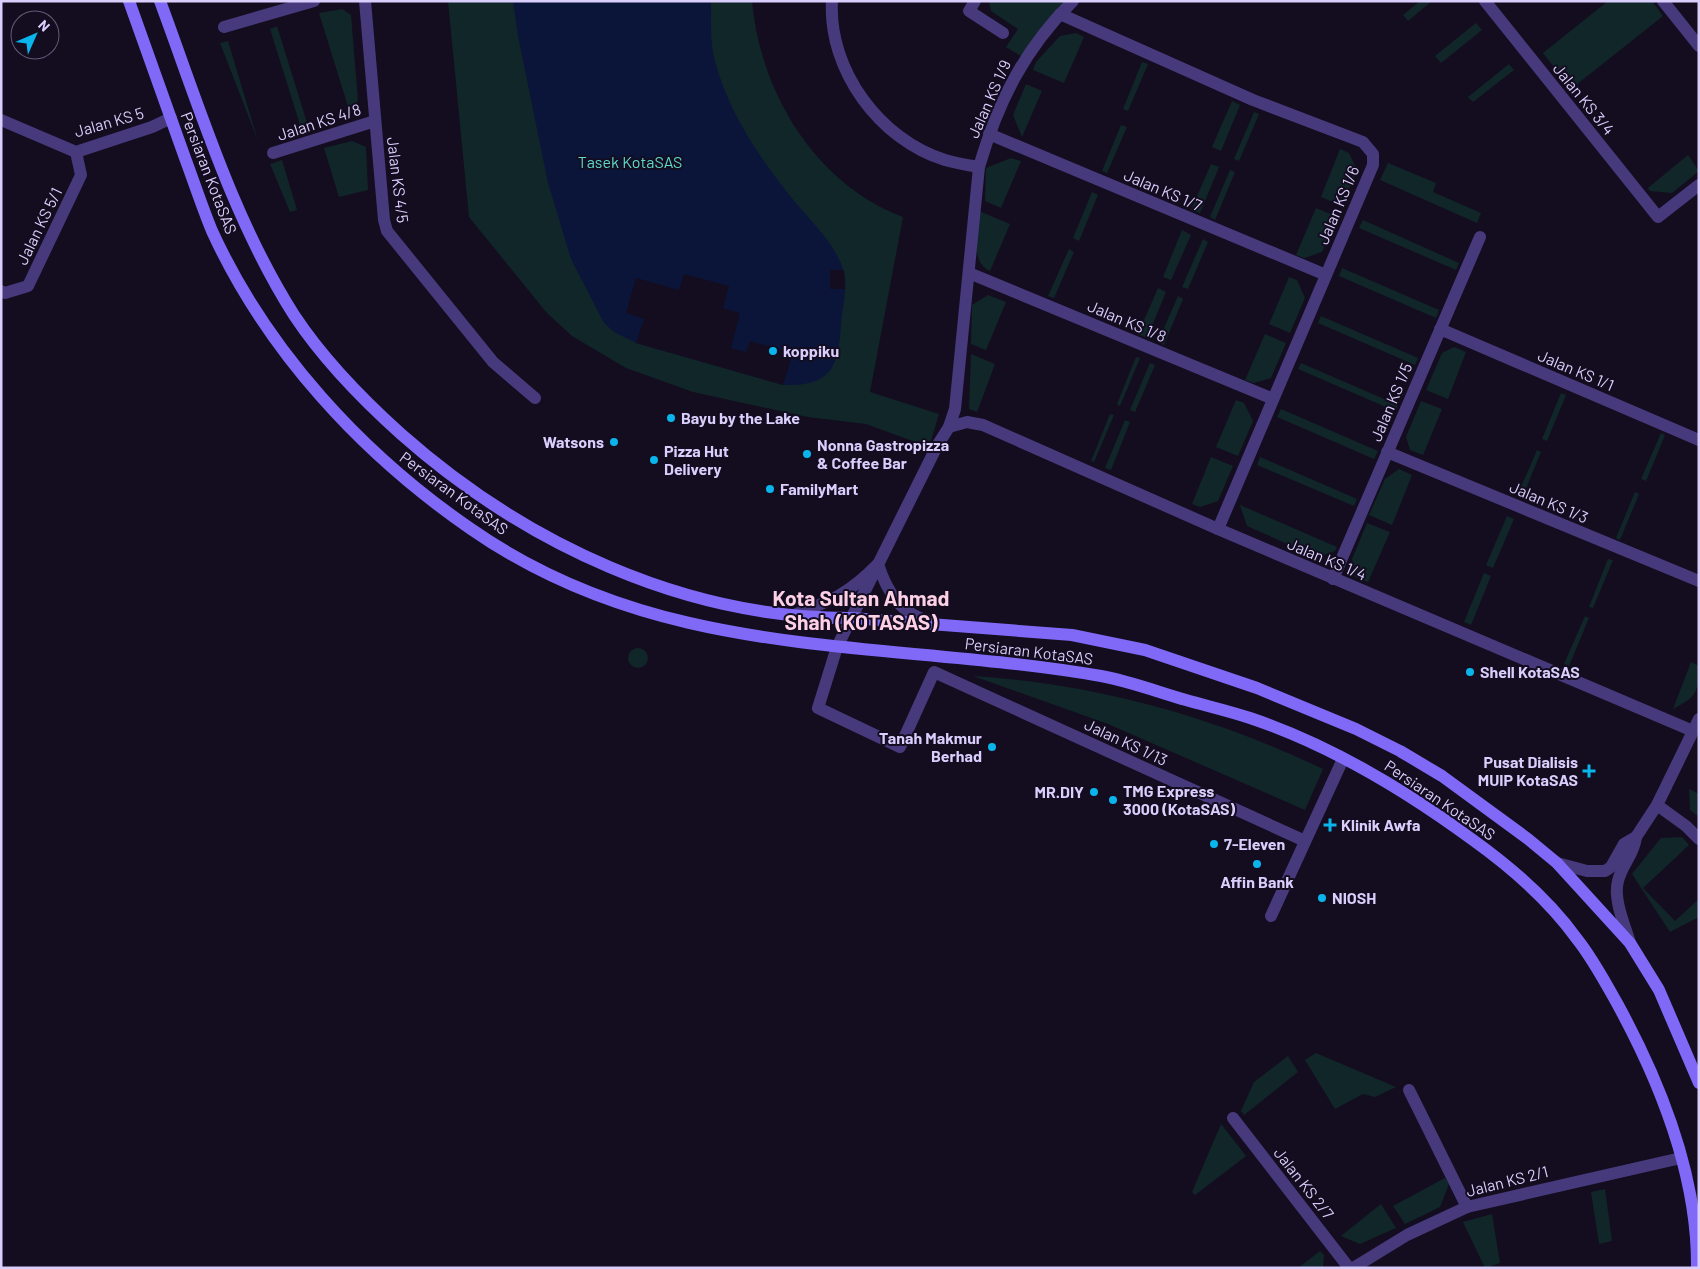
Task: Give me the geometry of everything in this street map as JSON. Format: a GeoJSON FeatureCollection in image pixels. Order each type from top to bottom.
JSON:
{"type":"FeatureCollection","features":[{"type":"Feature","properties":{"kind":"main road","name":"Persiaran KotaSAS"},"geometry":{"type":"LineString","coordinates":[[129,1],[211,227],[262,321],[311,384],[366,443],[415,488],[473,531],[565,583],[666,619],[784,642],[948,657],[1105,677],[1250,718],[1298,736],[1401,790],[1491,853],[1526,881],[1575,934],[1601,974],[1650,1070],[1681,1158],[1694,1218],[1697,1268]]}},
{"type":"Feature","properties":{"kind":"main road","name":"Persiaran KotaSAS"},"geometry":{"type":"LineString","coordinates":[[160,1],[235,198],[281,292],[318,347],[377,413],[473,493],[519,523],[575,552],[608,566],[697,597],[796,614],[1072,635],[1145,650],[1257,688],[1356,729],[1422,764],[1497,814],[1557,863],[1630,943],[1659,990],[1699,1083]]}},
{"type":"Feature","properties":{"kind":"street"},"geometry":{"type":"LineString","coordinates":[[224,27],[314,1]]}},
{"type":"Feature","properties":{"kind":"street","name":"Jalan KS 4/5"},"geometry":{"type":"LineString","coordinates":[[365,1],[384,220],[387,231],[493,362],[535,398]]}},
{"type":"Feature","properties":{"kind":"street"},"geometry":{"type":"LineString","coordinates":[[832,1],[836,47],[851,81],[873,112],[896,132],[935,156],[978,167]]}},
{"type":"Feature","properties":{"kind":"street"},"geometry":{"type":"LineString","coordinates":[[975,1],[969,11],[1003,33]]}},
{"type":"Feature","properties":{"kind":"street","name":"Jalan KS 1/9"},"geometry":{"type":"LineString","coordinates":[[934,672],[900,747],[818,708],[837,647],[937,446],[949,427],[955,409],[978,167],[989,134],[1016,72],[1060,14],[1073,1]]}},
{"type":"Feature","properties":{"kind":"street","name":"Jalan KS 3/4"},"geometry":{"type":"LineString","coordinates":[[1485,1],[1658,217],[1699,185]]}},
{"type":"Feature","properties":{"kind":"street"},"geometry":{"type":"LineString","coordinates":[[1663,1],[1699,46]]}},
{"type":"Feature","properties":{"kind":"street","name":"Jalan KS 1/6"},"geometry":{"type":"LineString","coordinates":[[1060,14],[1253,100],[1362,142],[1373,154],[1373,165],[1218,530]]}},
{"type":"Feature","properties":{"kind":"street","name":"Jalan KS 5"},"geometry":{"type":"LineString","coordinates":[[1,120],[76,152],[152,127],[171,118]]}},
{"type":"Feature","properties":{"kind":"street","name":"Jalan KS 4/8"},"geometry":{"type":"LineString","coordinates":[[273,154],[375,121]]}},
{"type":"Feature","properties":{"kind":"street","name":"Jalan KS 1/7"},"geometry":{"type":"LineString","coordinates":[[989,134],[1326,276]]}},
{"type":"Feature","properties":{"kind":"street","name":"Jalan KS 5/1"},"geometry":{"type":"LineString","coordinates":[[1,291],[5,292],[28,286],[81,175],[76,152]]}},
{"type":"Feature","properties":{"kind":"street","name":"Jalan KS 1/5"},"geometry":{"type":"LineString","coordinates":[[1333,579],[1480,237]]}},
{"type":"Feature","properties":{"kind":"street","name":"Jalan KS 1/8"},"geometry":{"type":"LineString","coordinates":[[969,273],[1273,399]]}},
{"type":"Feature","properties":{"kind":"street","name":"Jalan KS 1/1"},"geometry":{"type":"LineString","coordinates":[[1440,329],[1699,440]]}},
{"type":"Feature","properties":{"kind":"street","name":"Jalan KS 1/4"},"geometry":{"type":"LineString","coordinates":[[949,427],[967,422],[983,425],[1218,530],[1693,731]]}},
{"type":"Feature","properties":{"kind":"street","name":"Jalan KS 1/3"},"geometry":{"type":"LineString","coordinates":[[1388,452],[1699,581]]}},
{"type":"Feature","properties":{"kind":"street"},"geometry":{"type":"LineString","coordinates":[[796,614],[838,598],[860,582],[878,564],[889,591],[901,607],[928,621],[944,625]]}},
{"type":"Feature","properties":{"kind":"street","name":"Jalan KS 1/13"},"geometry":{"type":"LineString","coordinates":[[934,672],[1305,841]]}},
{"type":"Feature","properties":{"kind":"street"},"geometry":{"type":"LineString","coordinates":[[1630,943],[1617,890],[1622,871],[1634,850],[1636,837],[1656,806],[1699,719]]}},
{"type":"Feature","properties":{"kind":"street"},"geometry":{"type":"LineString","coordinates":[[1271,916],[1343,759]]}},
{"type":"Feature","properties":{"kind":"street"},"geometry":{"type":"LineString","coordinates":[[1656,806],[1686,826],[1699,839]]}},
{"type":"Feature","properties":{"kind":"street"},"geometry":{"type":"LineString","coordinates":[[1557,863],[1587,871],[1605,871],[1611,867],[1624,844],[1636,837]]}},
{"type":"Feature","properties":{"kind":"street"},"geometry":{"type":"LineString","coordinates":[[1409,1090],[1467,1207]]}},
{"type":"Feature","properties":{"kind":"street","name":"Jalan KS 2/7"},"geometry":{"type":"LineString","coordinates":[[1233,1118],[1351,1268]]}},
{"type":"Feature","properties":{"kind":"street","name":"Jalan KS 2/1"},"geometry":{"type":"LineString","coordinates":[[1351,1268],[1407,1235],[1467,1207],[1681,1158]]}},
{"type":"Feature","properties":{"kind":"green space","name":"Tasek KotaSAS"},"geometry":{"type":"Polygon","coordinates":[[[448,1],[752,1],[757,35],[767,68],[780,101],[798,131],[819,158],[843,182],[872,202],[903,217],[870,392],[939,414],[929,447],[866,424],[808,417],[693,392],[626,368],[572,336],[546,312],[469,217],[448,1]]]}},
{"type":"Feature","properties":{"kind":"green space"},"geometry":{"type":"Polygon","coordinates":[[[989,1],[1065,1],[1021,56],[1006,47],[1018,29],[991,11],[989,1]]]}},
{"type":"Feature","properties":{"kind":"green space"},"geometry":{"type":"Polygon","coordinates":[[[1420,1],[1432,1],[1408,21],[1403,15],[1420,1]]]}},
{"type":"Feature","properties":{"kind":"green space"},"geometry":{"type":"Polygon","coordinates":[[[1608,1],[1652,1],[1663,16],[1571,89],[1543,53],[1608,1]]]}},
{"type":"Feature","properties":{"kind":"green space"},"geometry":{"type":"Polygon","coordinates":[[[342,9],[351,15],[358,100],[350,113],[319,13],[342,9]]]}},
{"type":"Feature","properties":{"kind":"green space"},"geometry":{"type":"Polygon","coordinates":[[[1476,23],[1482,30],[1441,63],[1435,56],[1476,23]]]}},
{"type":"Feature","properties":{"kind":"green space"},"geometry":{"type":"Polygon","coordinates":[[[277,26],[308,126],[301,128],[270,29],[277,26]]]}},
{"type":"Feature","properties":{"kind":"green space"},"geometry":{"type":"Polygon","coordinates":[[[1076,33],[1084,37],[1064,83],[1033,70],[1036,62],[1060,36],[1076,33]]]}},
{"type":"Feature","properties":{"kind":"green space"},"geometry":{"type":"Polygon","coordinates":[[[228,41],[258,141],[220,43],[228,41]]]}},
{"type":"Feature","properties":{"kind":"green space"},"geometry":{"type":"Polygon","coordinates":[[[1142,62],[1148,64],[1128,111],[1123,109],[1142,62]]]}},
{"type":"Feature","properties":{"kind":"green space"},"geometry":{"type":"Polygon","coordinates":[[[1509,64],[1514,70],[1473,102],[1468,97],[1509,64]]]}},
{"type":"Feature","properties":{"kind":"green space"},"geometry":{"type":"Polygon","coordinates":[[[1026,84],[1042,91],[1022,137],[1013,115],[1026,84]]]}},
{"type":"Feature","properties":{"kind":"green space"},"geometry":{"type":"Polygon","coordinates":[[[1232,101],[1240,105],[1221,151],[1212,147],[1232,101]]]}},
{"type":"Feature","properties":{"kind":"green space"},"geometry":{"type":"Polygon","coordinates":[[[1254,112],[1259,114],[1239,161],[1234,159],[1254,112]]]}},
{"type":"Feature","properties":{"kind":"green space"},"geometry":{"type":"Polygon","coordinates":[[[1121,125],[1127,127],[1107,173],[1102,171],[1121,125]]]}},
{"type":"Feature","properties":{"kind":"green space"},"geometry":{"type":"Polygon","coordinates":[[[352,141],[366,147],[368,190],[339,197],[324,148],[352,141]]]}},
{"type":"Feature","properties":{"kind":"green space"},"geometry":{"type":"Polygon","coordinates":[[[1340,149],[1349,153],[1357,170],[1342,206],[1321,197],[1340,149]]]}},
{"type":"Feature","properties":{"kind":"green space"},"geometry":{"type":"Polygon","coordinates":[[[1688,155],[1699,171],[1672,193],[1650,191],[1648,188],[1688,155]]]}},
{"type":"Feature","properties":{"kind":"green space"},"geometry":{"type":"Polygon","coordinates":[[[1011,158],[1021,161],[1001,208],[985,201],[986,168],[1011,158]]]}},
{"type":"Feature","properties":{"kind":"green space"},"geometry":{"type":"Polygon","coordinates":[[[282,160],[297,210],[290,212],[270,164],[282,160]]]}},
{"type":"Feature","properties":{"kind":"green space"},"geometry":{"type":"Polygon","coordinates":[[[1388,163],[1436,183],[1433,192],[1481,213],[1477,223],[1380,180],[1388,163]]]}},
{"type":"Feature","properties":{"kind":"green space"},"geometry":{"type":"Polygon","coordinates":[[[1211,164],[1219,167],[1200,213],[1191,210],[1211,164]]]}},
{"type":"Feature","properties":{"kind":"green space"},"geometry":{"type":"Polygon","coordinates":[[[1230,170],[1235,172],[1215,220],[1210,217],[1230,170]]]}},
{"type":"Feature","properties":{"kind":"green space"},"geometry":{"type":"Polygon","coordinates":[[[1092,192],[1098,195],[1079,241],[1073,238],[1092,192]]]}},
{"type":"Feature","properties":{"kind":"green space"},"geometry":{"type":"Polygon","coordinates":[[[1316,208],[1338,217],[1322,252],[1304,258],[1296,255],[1316,208]]]}},
{"type":"Feature","properties":{"kind":"green space"},"geometry":{"type":"Polygon","coordinates":[[[979,211],[1010,224],[990,271],[983,267],[977,253],[979,211]]]}},
{"type":"Feature","properties":{"kind":"green space"},"geometry":{"type":"Polygon","coordinates":[[[1363,220],[1459,263],[1456,270],[1359,228],[1363,220]]]}},
{"type":"Feature","properties":{"kind":"green space"},"geometry":{"type":"Polygon","coordinates":[[[1182,230],[1191,235],[1171,280],[1163,277],[1182,230]]]}},
{"type":"Feature","properties":{"kind":"green space"},"geometry":{"type":"Polygon","coordinates":[[[1203,239],[1208,242],[1188,289],[1182,287],[1203,239]]]}},
{"type":"Feature","properties":{"kind":"green space"},"geometry":{"type":"Polygon","coordinates":[[[1069,249],[1074,252],[1054,298],[1048,296],[1069,249]]]}},
{"type":"Feature","properties":{"kind":"green space"},"geometry":{"type":"Polygon","coordinates":[[[1342,268],[1439,310],[1436,318],[1339,276],[1342,268]]]}},
{"type":"Feature","properties":{"kind":"green space"},"geometry":{"type":"Polygon","coordinates":[[[1289,277],[1297,280],[1305,298],[1290,333],[1269,324],[1289,277]]]}},
{"type":"Feature","properties":{"kind":"green space"},"geometry":{"type":"Polygon","coordinates":[[[1158,288],[1166,292],[1147,338],[1138,334],[1158,288]]]}},
{"type":"Feature","properties":{"kind":"green space"},"geometry":{"type":"Polygon","coordinates":[[[988,295],[1006,302],[986,350],[971,344],[972,305],[988,295]]]}},
{"type":"Feature","properties":{"kind":"green space"},"geometry":{"type":"Polygon","coordinates":[[[1178,296],[1183,299],[1164,345],[1158,342],[1178,296]]]}},
{"type":"Feature","properties":{"kind":"green space"},"geometry":{"type":"Polygon","coordinates":[[[1321,316],[1418,358],[1415,365],[1318,323],[1321,316]]]}},
{"type":"Feature","properties":{"kind":"green space"},"geometry":{"type":"Polygon","coordinates":[[[1265,334],[1286,343],[1271,378],[1254,383],[1245,380],[1265,334]]]}},
{"type":"Feature","properties":{"kind":"green space"},"geometry":{"type":"Polygon","coordinates":[[[1454,347],[1466,352],[1448,399],[1426,390],[1442,353],[1454,347]]]}},
{"type":"Feature","properties":{"kind":"green space"},"geometry":{"type":"Polygon","coordinates":[[[971,354],[995,364],[977,412],[969,409],[971,354]]]}},
{"type":"Feature","properties":{"kind":"green space"},"geometry":{"type":"Polygon","coordinates":[[[1136,357],[1140,358],[1120,406],[1117,404],[1136,357]]]}},
{"type":"Feature","properties":{"kind":"green space"},"geometry":{"type":"Polygon","coordinates":[[[1150,363],[1155,365],[1135,412],[1130,410],[1150,363]]]}},
{"type":"Feature","properties":{"kind":"green space"},"geometry":{"type":"Polygon","coordinates":[[[1301,363],[1398,405],[1395,411],[1298,369],[1301,363]]]}},
{"type":"Feature","properties":{"kind":"green space"},"geometry":{"type":"Polygon","coordinates":[[[1561,393],[1566,395],[1547,441],[1542,439],[1561,393]]]}},
{"type":"Feature","properties":{"kind":"green space"},"geometry":{"type":"Polygon","coordinates":[[[1236,400],[1244,403],[1253,421],[1238,456],[1216,447],[1236,400]]]}},
{"type":"Feature","properties":{"kind":"green space"},"geometry":{"type":"Polygon","coordinates":[[[1421,401],[1442,409],[1423,455],[1410,450],[1406,437],[1421,401]]]}},
{"type":"Feature","properties":{"kind":"green space"},"geometry":{"type":"Polygon","coordinates":[[[1281,409],[1378,451],[1374,459],[1277,417],[1281,409]]]}},
{"type":"Feature","properties":{"kind":"green space"},"geometry":{"type":"Polygon","coordinates":[[[1110,414],[1114,415],[1094,462],[1091,461],[1110,414]]]}},
{"type":"Feature","properties":{"kind":"green space"},"geometry":{"type":"Polygon","coordinates":[[[1125,420],[1130,422],[1111,470],[1105,468],[1125,420]]]}},
{"type":"Feature","properties":{"kind":"green space"},"geometry":{"type":"Polygon","coordinates":[[[1661,433],[1665,435],[1646,481],[1641,479],[1661,433]]]}},
{"type":"Feature","properties":{"kind":"green space"},"geometry":{"type":"Polygon","coordinates":[[[1537,450],[1541,452],[1522,498],[1517,496],[1537,450]]]}},
{"type":"Feature","properties":{"kind":"green space"},"geometry":{"type":"Polygon","coordinates":[[[1211,457],[1233,466],[1218,501],[1200,507],[1192,504],[1211,457]]]}},
{"type":"Feature","properties":{"kind":"green space"},"geometry":{"type":"Polygon","coordinates":[[[1260,457],[1357,499],[1354,506],[1257,465],[1260,457]]]}},
{"type":"Feature","properties":{"kind":"green space"},"geometry":{"type":"Polygon","coordinates":[[[1399,469],[1412,475],[1392,525],[1369,515],[1385,479],[1399,469]]]}},
{"type":"Feature","properties":{"kind":"green space"},"geometry":{"type":"Polygon","coordinates":[[[1635,492],[1639,494],[1620,540],[1616,538],[1635,492]]]}},
{"type":"Feature","properties":{"kind":"green space"},"geometry":{"type":"Polygon","coordinates":[[[1240,505],[1337,547],[1335,551],[1317,557],[1247,526],[1240,505]]]}},
{"type":"Feature","properties":{"kind":"green space"},"geometry":{"type":"Polygon","coordinates":[[[1507,516],[1514,519],[1493,568],[1486,565],[1507,516]]]}},
{"type":"Feature","properties":{"kind":"green space"},"geometry":{"type":"Polygon","coordinates":[[[1367,523],[1390,532],[1368,582],[1355,577],[1352,559],[1367,523]]]}},
{"type":"Feature","properties":{"kind":"green space"},"geometry":{"type":"Polygon","coordinates":[[[1608,559],[1613,560],[1593,608],[1589,607],[1608,559]]]}},
{"type":"Feature","properties":{"kind":"green space"},"geometry":{"type":"Polygon","coordinates":[[[1484,573],[1491,576],[1471,625],[1464,622],[1484,573]]]}},
{"type":"Feature","properties":{"kind":"green space"},"geometry":{"type":"Polygon","coordinates":[[[1585,616],[1589,618],[1569,666],[1564,664],[1585,616]]]}},
{"type":"Feature","properties":{"kind":"green space"},"geometry":{"type":"Polygon","coordinates":[[[638,648],[645,651],[648,658],[645,665],[638,668],[631,665],[628,658],[631,651],[638,648]]]}},
{"type":"Feature","properties":{"kind":"green space"},"geometry":{"type":"Polygon","coordinates":[[[1691,662],[1699,666],[1697,688],[1687,701],[1673,709],[1691,662]]]}},
{"type":"Feature","properties":{"kind":"green space"},"geometry":{"type":"Polygon","coordinates":[[[973,676],[1064,686],[1152,706],[1196,718],[1239,733],[1323,769],[1305,810],[1108,724],[973,676]]]}},
{"type":"Feature","properties":{"kind":"green space"},"geometry":{"type":"Polygon","coordinates":[[[1689,789],[1699,794],[1699,817],[1690,810],[1689,789]]]}},
{"type":"Feature","properties":{"kind":"green space"},"geometry":{"type":"Polygon","coordinates":[[[1682,837],[1689,845],[1643,888],[1675,921],[1699,899],[1699,917],[1670,932],[1632,874],[1661,838],[1682,837]]]}},
{"type":"Feature","properties":{"kind":"green space"},"geometry":{"type":"Polygon","coordinates":[[[1316,1053],[1396,1087],[1375,1097],[1363,1094],[1335,1109],[1305,1060],[1316,1053]]]}},
{"type":"Feature","properties":{"kind":"green space"},"geometry":{"type":"Polygon","coordinates":[[[1288,1056],[1298,1072],[1244,1115],[1241,1111],[1254,1082],[1288,1056]]]}},
{"type":"Feature","properties":{"kind":"green space"},"geometry":{"type":"Polygon","coordinates":[[[1221,1124],[1246,1156],[1195,1195],[1192,1192],[1221,1124]]]}},
{"type":"Feature","properties":{"kind":"green space"},"geometry":{"type":"Polygon","coordinates":[[[1445,1178],[1449,1184],[1440,1207],[1405,1224],[1393,1206],[1445,1178]]]}},
{"type":"Feature","properties":{"kind":"green space"},"geometry":{"type":"Polygon","coordinates":[[[1605,1189],[1612,1241],[1599,1244],[1591,1192],[1605,1189]]]}},
{"type":"Feature","properties":{"kind":"green space"},"geometry":{"type":"Polygon","coordinates":[[[1381,1204],[1396,1228],[1360,1244],[1341,1236],[1381,1204]]]}},
{"type":"Feature","properties":{"kind":"green space"},"geometry":{"type":"Polygon","coordinates":[[[1492,1214],[1500,1263],[1485,1268],[1463,1222],[1492,1214]]]}},
{"type":"Feature","properties":{"kind":"green space"},"geometry":{"type":"Polygon","coordinates":[[[1320,1251],[1324,1255],[1323,1268],[1298,1268],[1320,1251]]]}},
{"type":"Feature","properties":{"kind":"water"},"geometry":{"type":"Polygon","coordinates":[[[513,1],[711,1],[713,54],[721,81],[738,118],[770,170],[829,242],[843,269],[845,292],[839,345],[832,368],[825,376],[815,381],[801,384],[783,385],[636,343],[614,332],[604,323],[571,259],[548,183],[518,36],[513,1]]]}},
{"type":"Feature","properties":{"kind":"pier"},"geometry":{"type":"Polygon","coordinates":[[[830,270],[844,270],[845,289],[830,289],[830,270]]]}},
{"type":"Feature","properties":{"kind":"pier"},"geometry":{"type":"Polygon","coordinates":[[[684,274],[729,286],[723,308],[740,313],[731,348],[746,352],[750,341],[793,353],[783,385],[636,343],[644,319],[626,313],[636,278],[679,290],[684,274]]]}},
{"type":"Feature","properties":{"kind":"place","name":"koppiku"},"geometry":{"type":"Point","coordinates":[773,351]}},
{"type":"Feature","properties":{"kind":"place","name":"Bayu by the Lake"},"geometry":{"type":"Point","coordinates":[671,418]}},
{"type":"Feature","properties":{"kind":"place","name":"Watsons"},"geometry":{"type":"Point","coordinates":[614,442]}},
{"type":"Feature","properties":{"kind":"place","name":"Nonna Gastropizza & Coffee Bar"},"geometry":{"type":"Point","coordinates":[807,454]}},
{"type":"Feature","properties":{"kind":"place","name":"Pizza Hut Delivery"},"geometry":{"type":"Point","coordinates":[654,460]}},
{"type":"Feature","properties":{"kind":"place","name":"FamilyMart"},"geometry":{"type":"Point","coordinates":[770,489]}},
{"type":"Feature","properties":{"kind":"place","name":"Shell KotaSAS"},"geometry":{"type":"Point","coordinates":[1470,672]}},
{"type":"Feature","properties":{"kind":"place","name":"Tanah Makmur Berhad"},"geometry":{"type":"Point","coordinates":[992,747]}},
{"type":"Feature","properties":{"kind":"place","name":"Pusat Dialisis MUIP KotaSAS"},"geometry":{"type":"Point","coordinates":[1589,771]}},
{"type":"Feature","properties":{"kind":"place","name":"MR.DIY"},"geometry":{"type":"Point","coordinates":[1094,792]}},
{"type":"Feature","properties":{"kind":"place","name":"TMG Express 3000 (KotaSAS)"},"geometry":{"type":"Point","coordinates":[1113,800]}},
{"type":"Feature","properties":{"kind":"place","name":"Klinik Awfa"},"geometry":{"type":"Point","coordinates":[1330,825]}},
{"type":"Feature","properties":{"kind":"place","name":"7-Eleven"},"geometry":{"type":"Point","coordinates":[1214,844]}},
{"type":"Feature","properties":{"kind":"place","name":"Affin Bank"},"geometry":{"type":"Point","coordinates":[1257,864]}},
{"type":"Feature","properties":{"kind":"place","name":"NIOSH"},"geometry":{"type":"Point","coordinates":[1322,898]}},
{"type":"Feature","properties":{"kind":"district","name":"Kota Sultan Ahmad Shah (KOTASAS)"},"geometry":{"type":"Point","coordinates":[861,611]}}]}
